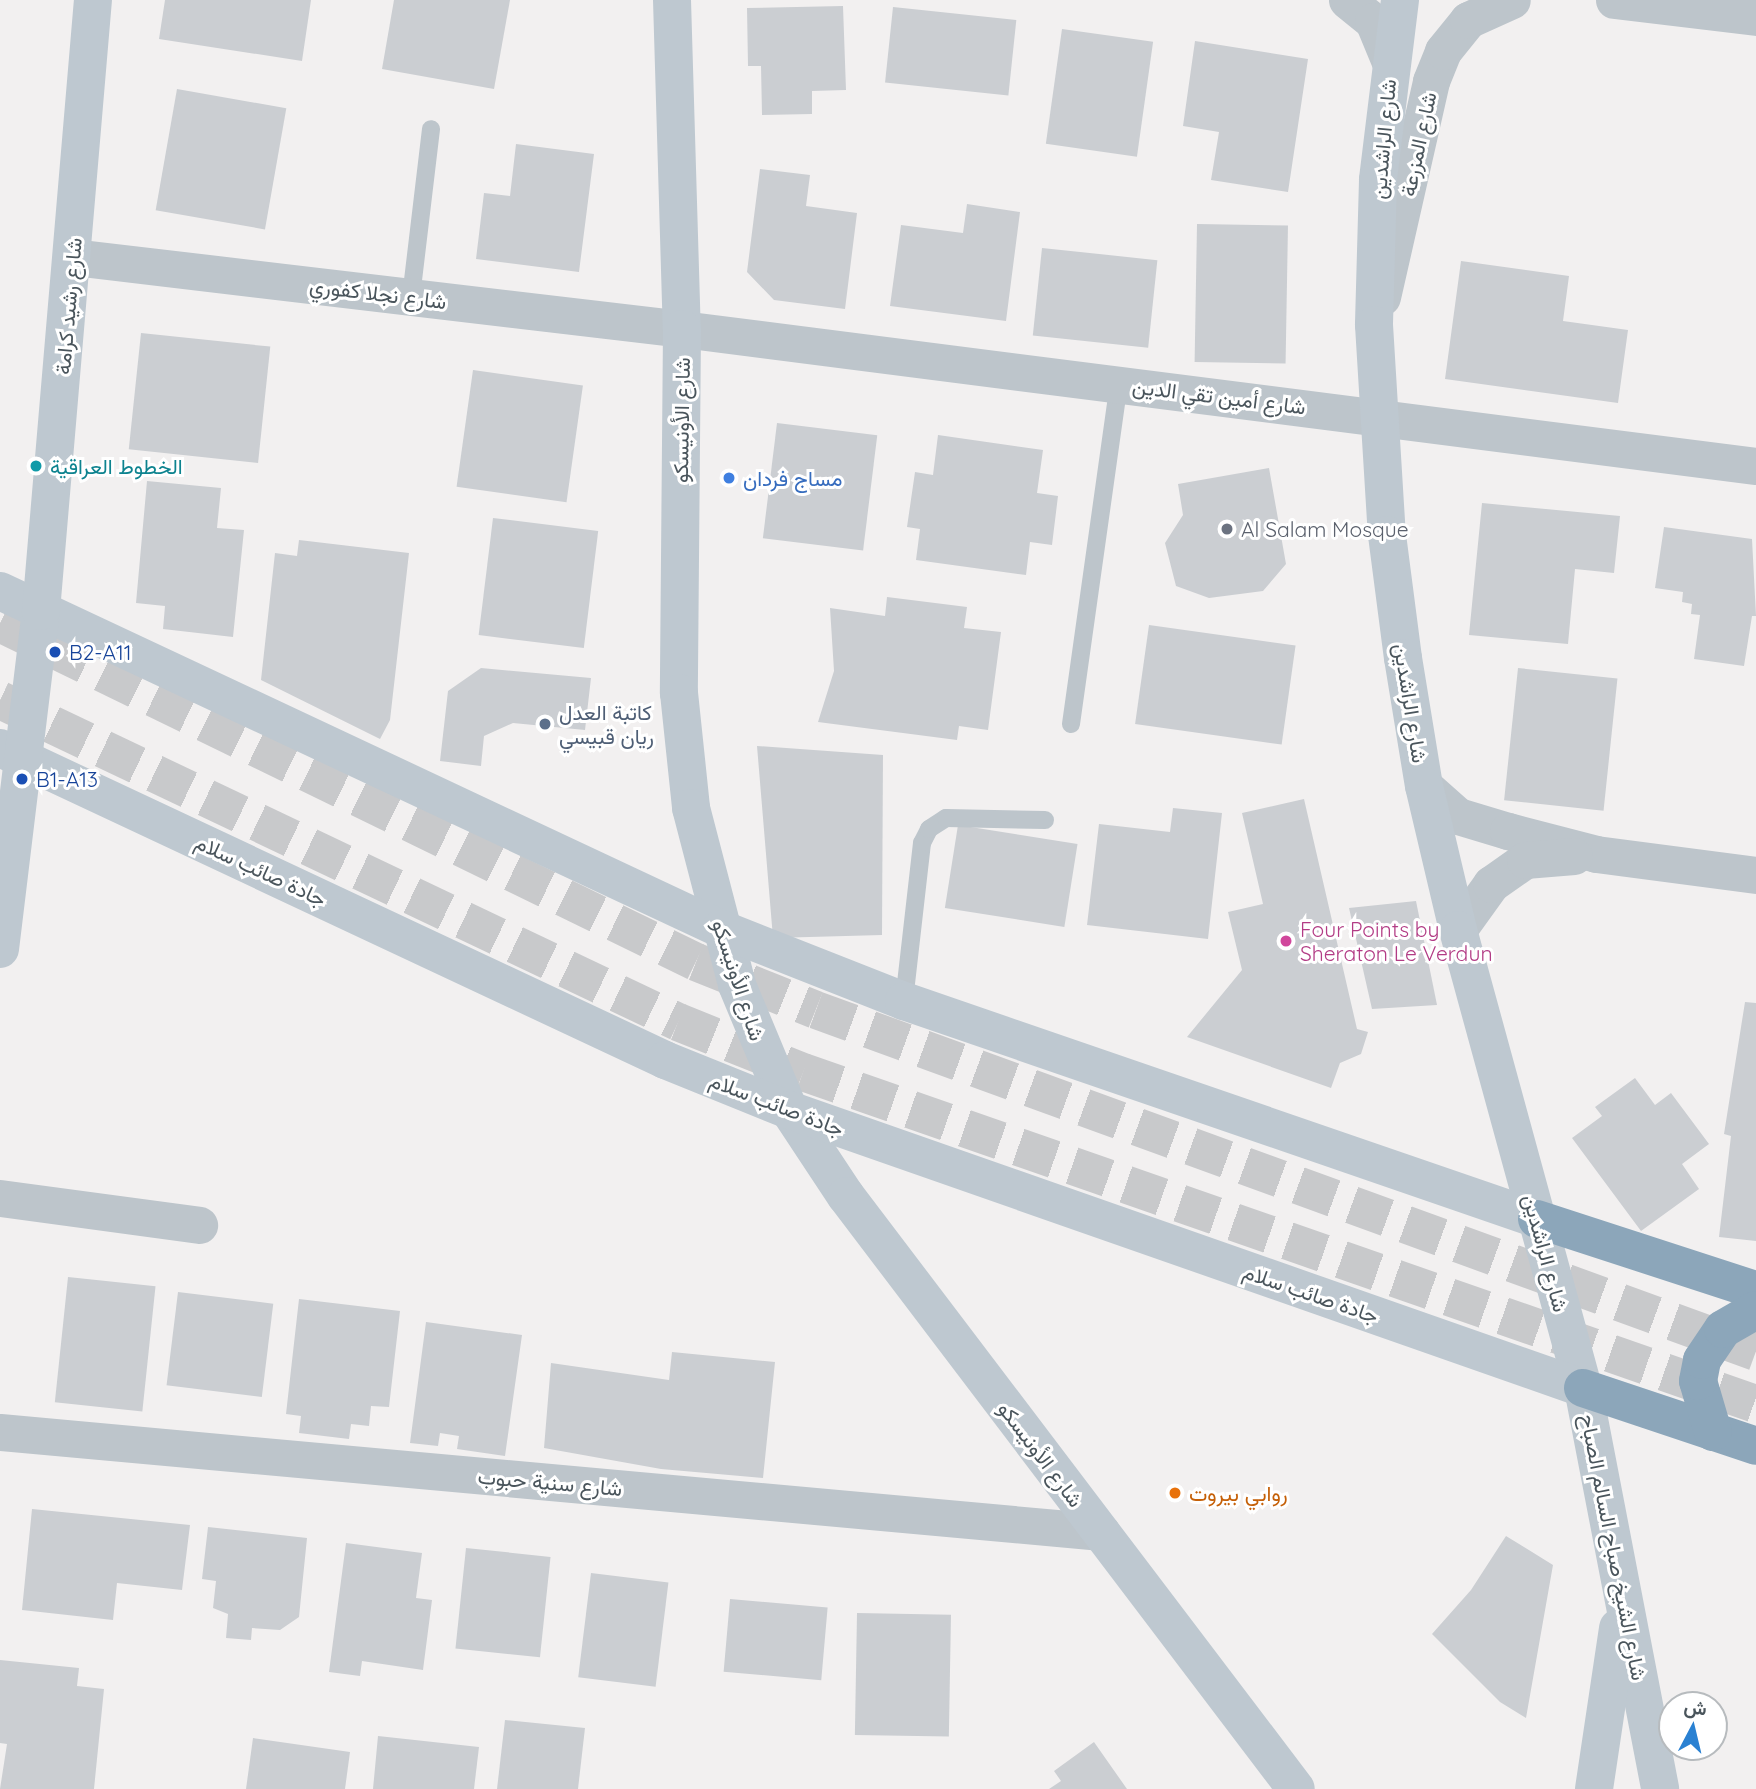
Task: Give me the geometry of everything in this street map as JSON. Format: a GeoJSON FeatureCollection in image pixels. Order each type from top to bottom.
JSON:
{"type":"FeatureCollection","features":[{"type":"Feature","properties":{"kind":"highway"},"geometry":{"type":"LineString","coordinates":[[1537,1219],[1756,1290]]}},
{"type":"Feature","properties":{"kind":"highway"},"geometry":{"type":"LineString","coordinates":[[1713,1432],[1698,1381],[1702,1360],[1723,1329],[1756,1310]]}},
{"type":"Feature","properties":{"kind":"highway"},"geometry":{"type":"LineString","coordinates":[[1583,1388],[1756,1446]]}},
{"type":"Feature","properties":{"kind":"street","name":"شارع رشيد كرامة"},"geometry":{"type":"LineString","coordinates":[[0,949],[11,753],[41,611],[93,0]]}},
{"type":"Feature","properties":{"kind":"street","name":"شارع الأونيسكو"},"geometry":{"type":"LineString","coordinates":[[672,0],[682,329],[679,693],[691,808],[721,929],[756,1038],[789,1110],[846,1196],[1296,1789]]}},
{"type":"Feature","properties":{"kind":"street"},"geometry":{"type":"LineString","coordinates":[[1347,0],[1373,22],[1390,62]]}},
{"type":"Feature","properties":{"kind":"street","name":"شارع الراشدين"},"geometry":{"type":"LineString","coordinates":[[1400,0],[1390,62],[1378,180],[1374,325],[1377,416],[1387,535],[1424,786],[1458,930],[1583,1388]]}},
{"type":"Feature","properties":{"kind":"street","name":"شارع المزرعة"},"geometry":{"type":"LineString","coordinates":[[1374,325],[1398,241],[1431,81],[1443,51],[1468,20],[1512,0]]}},
{"type":"Feature","properties":{"kind":"street"},"geometry":{"type":"LineString","coordinates":[[1614,0],[1756,17]]}},
{"type":"Feature","properties":{"kind":"street","name":"شارع نجلا كفوري"},"geometry":{"type":"LineString","coordinates":[[73,257],[682,329]]}},
{"type":"Feature","properties":{"kind":"street","name":"شارع أمين تقي الدين"},"geometry":{"type":"LineString","coordinates":[[682,329],[1756,466]]}},
{"type":"Feature","properties":{"kind":"street"},"geometry":{"type":"LineString","coordinates":[[0,591],[721,929],[904,1001],[1537,1219]]}},
{"type":"Feature","properties":{"kind":"street","name":"جادة صائب سلام"},"geometry":{"type":"LineString","coordinates":[[11,753],[652,1054],[789,1110],[1583,1388]]}},
{"type":"Feature","properties":{"kind":"street"},"geometry":{"type":"LineString","coordinates":[[1424,786],[1458,816],[1595,854],[1756,875]]}},
{"type":"Feature","properties":{"kind":"street"},"geometry":{"type":"LineString","coordinates":[[1458,930],[1492,884],[1525,860],[1595,854]]}},
{"type":"Feature","properties":{"kind":"street"},"geometry":{"type":"LineString","coordinates":[[0,1198],[199,1225]]}},
{"type":"Feature","properties":{"kind":"street","name":"شارع الشيخ صباح السالم الصباح"},"geometry":{"type":"LineString","coordinates":[[1583,1388],[1660,1789]]}},
{"type":"Feature","properties":{"kind":"street","name":"شارع سنية حبوب"},"geometry":{"type":"LineString","coordinates":[[0,1432],[1101,1532]]}},
{"type":"Feature","properties":{"kind":"street"},"geometry":{"type":"LineString","coordinates":[[1594,1789],[1622,1586]]}},
{"type":"Feature","properties":{"kind":"lane"},"geometry":{"type":"LineString","coordinates":[[411,297],[431,129]]}},
{"type":"Feature","properties":{"kind":"lane"},"geometry":{"type":"LineString","coordinates":[[1071,724],[1119,383]]}},
{"type":"Feature","properties":{"kind":"lane"},"geometry":{"type":"LineString","coordinates":[[904,1001],[922,843],[929,829],[946,818],[1045,820]]}},
{"type":"Feature","properties":{"kind":"building"},"geometry":{"type":"Polygon","coordinates":[[[165,0],[311,0],[302,61],[159,39],[165,0]]]}},
{"type":"Feature","properties":{"kind":"building"},"geometry":{"type":"Polygon","coordinates":[[[394,0],[510,0],[494,89],[382,69],[394,0]]]}},
{"type":"Feature","properties":{"kind":"building"},"geometry":{"type":"Polygon","coordinates":[[[843,6],[846,90],[812,91],[812,114],[762,115],[761,66],[748,66],[747,8],[843,6]]]}},
{"type":"Feature","properties":{"kind":"building"},"geometry":{"type":"Polygon","coordinates":[[[893,7],[1016,20],[1008,96],[885,83],[893,7]]]}},
{"type":"Feature","properties":{"kind":"building"},"geometry":{"type":"Polygon","coordinates":[[[1062,29],[1153,42],[1137,157],[1046,144],[1062,29]]]}},
{"type":"Feature","properties":{"kind":"building"},"geometry":{"type":"Polygon","coordinates":[[[1195,41],[1308,59],[1288,192],[1211,180],[1219,132],[1183,126],[1195,41]]]}},
{"type":"Feature","properties":{"kind":"building"},"geometry":{"type":"Polygon","coordinates":[[[177,89],[286,108],[265,229],[156,210],[177,89]]]}},
{"type":"Feature","properties":{"kind":"building"},"geometry":{"type":"Polygon","coordinates":[[[516,144],[594,154],[579,272],[476,259],[484,193],[510,196],[516,144]]]}},
{"type":"Feature","properties":{"kind":"building"},"geometry":{"type":"Polygon","coordinates":[[[760,169],[810,175],[806,206],[857,213],[845,309],[774,300],[747,272],[760,169]]]}},
{"type":"Feature","properties":{"kind":"building"},"geometry":{"type":"Polygon","coordinates":[[[967,204],[1020,212],[1006,321],[890,306],[901,225],[963,233],[967,204]]]}},
{"type":"Feature","properties":{"kind":"building"},"geometry":{"type":"Polygon","coordinates":[[[1197,224],[1288,226],[1286,364],[1195,362],[1197,224]]]}},
{"type":"Feature","properties":{"kind":"building"},"geometry":{"type":"Polygon","coordinates":[[[1042,248],[1157,260],[1148,348],[1033,336],[1042,248]]]}},
{"type":"Feature","properties":{"kind":"building"},"geometry":{"type":"Polygon","coordinates":[[[1461,261],[1569,276],[1563,321],[1628,330],[1618,403],[1445,379],[1461,261]]]}},
{"type":"Feature","properties":{"kind":"building"},"geometry":{"type":"Polygon","coordinates":[[[141,333],[270,347],[258,463],[129,449],[141,333]]]}},
{"type":"Feature","properties":{"kind":"building"},"geometry":{"type":"Polygon","coordinates":[[[473,370],[583,385],[566,502],[457,487],[473,370]]]}},
{"type":"Feature","properties":{"kind":"building"},"geometry":{"type":"Polygon","coordinates":[[[777,423],[877,435],[863,550],[763,538],[777,423]]]}},
{"type":"Feature","properties":{"kind":"building"},"geometry":{"type":"Polygon","coordinates":[[[938,435],[1043,450],[1037,493],[1058,496],[1052,545],[1030,542],[1026,575],[916,560],[920,529],[907,527],[915,472],[933,475],[938,435]]]}},
{"type":"Feature","properties":{"kind":"building","name":"Al Salam Mosque"},"geometry":{"type":"Polygon","coordinates":[[[1269,468],[1286,564],[1263,591],[1209,598],[1176,586],[1165,543],[1183,515],[1178,484],[1269,468]]]}},
{"type":"Feature","properties":{"kind":"building"},"geometry":{"type":"Polygon","coordinates":[[[147,481],[221,488],[217,528],[244,530],[233,637],[163,629],[165,606],[136,603],[147,481]]]}},
{"type":"Feature","properties":{"kind":"building"},"geometry":{"type":"Polygon","coordinates":[[[1482,503],[1620,516],[1614,573],[1575,569],[1568,644],[1469,635],[1482,503]]]}},
{"type":"Feature","properties":{"kind":"building"},"geometry":{"type":"Polygon","coordinates":[[[493,518],[598,531],[584,648],[479,635],[493,518]]]}},
{"type":"Feature","properties":{"kind":"building"},"geometry":{"type":"Polygon","coordinates":[[[1664,527],[1752,539],[1756,616],[1752,616],[1744,666],[1694,659],[1700,615],[1691,614],[1692,604],[1682,602],[1683,592],[1655,588],[1664,527]]]}},
{"type":"Feature","properties":{"kind":"building"},"geometry":{"type":"Polygon","coordinates":[[[299,540],[409,553],[390,720],[380,739],[261,680],[275,553],[297,556],[299,540]]]}},
{"type":"Feature","properties":{"kind":"building"},"geometry":{"type":"Polygon","coordinates":[[[887,597],[967,607],[964,628],[1001,632],[988,730],[959,726],[957,740],[818,722],[834,671],[830,608],[885,616],[887,597]]]}},
{"type":"Feature","properties":{"kind":"building"},"geometry":{"type":"Polygon","coordinates":[[[1149,625],[1296,646],[1282,745],[1135,724],[1149,625]]]}},
{"type":"Feature","properties":{"kind":"building"},"geometry":{"type":"Polygon","coordinates":[[[481,668],[591,678],[585,730],[513,723],[484,736],[481,766],[440,761],[448,691],[481,668]]]}},
{"type":"Feature","properties":{"kind":"building"},"geometry":{"type":"Polygon","coordinates":[[[1518,668],[1617,678],[1604,811],[1504,800],[1518,668]]]}},
{"type":"Feature","properties":{"kind":"building"},"geometry":{"type":"Polygon","coordinates":[[[757,746],[883,755],[882,935],[773,938],[757,746]]]}},
{"type":"Feature","properties":{"kind":"building","name":"Four Points by Sheraton Le Verdun"},"geometry":{"type":"Polygon","coordinates":[[[1304,799],[1357,1029],[1368,1032],[1361,1054],[1340,1063],[1331,1088],[1187,1037],[1242,970],[1228,912],[1263,904],[1242,813],[1304,799]]]}},
{"type":"Feature","properties":{"kind":"building"},"geometry":{"type":"Polygon","coordinates":[[[1173,808],[1222,813],[1208,939],[1087,925],[1099,824],[1170,832],[1173,808]]]}},
{"type":"Feature","properties":{"kind":"building"},"geometry":{"type":"Polygon","coordinates":[[[958,825],[1078,844],[1064,927],[945,908],[958,825]]]}},
{"type":"Feature","properties":{"kind":"building"},"geometry":{"type":"Polygon","coordinates":[[[1416,901],[1437,1005],[1372,1009],[1349,908],[1416,901]]]}},
{"type":"Feature","properties":{"kind":"building"},"geometry":{"type":"Polygon","coordinates":[[[1745,1002],[1756,1003],[1756,1241],[1719,1237],[1731,1136],[1724,1134],[1745,1002]]]}},
{"type":"Feature","properties":{"kind":"building"},"geometry":{"type":"Polygon","coordinates":[[[1635,1078],[1655,1105],[1671,1093],[1709,1144],[1682,1164],[1699,1189],[1641,1231],[1572,1138],[1602,1116],[1595,1107],[1635,1078]]]}},
{"type":"Feature","properties":{"kind":"building"},"geometry":{"type":"Polygon","coordinates":[[[68,1277],[156,1286],[142,1412],[55,1402],[68,1277]]]}},
{"type":"Feature","properties":{"kind":"building"},"geometry":{"type":"Polygon","coordinates":[[[178,1292],[273,1304],[262,1397],[167,1385],[178,1292]]]}},
{"type":"Feature","properties":{"kind":"building"},"geometry":{"type":"Polygon","coordinates":[[[299,1299],[400,1311],[389,1407],[371,1406],[369,1426],[351,1424],[349,1439],[299,1433],[301,1416],[286,1414],[299,1299]]]}},
{"type":"Feature","properties":{"kind":"building"},"geometry":{"type":"Polygon","coordinates":[[[426,1322],[522,1335],[505,1456],[457,1449],[459,1436],[440,1433],[438,1446],[410,1443],[426,1322]]]}},
{"type":"Feature","properties":{"kind":"building"},"geometry":{"type":"Polygon","coordinates":[[[672,1352],[775,1362],[763,1478],[661,1469],[544,1448],[551,1363],[669,1380],[672,1352]]]}},
{"type":"Feature","properties":{"kind":"building"},"geometry":{"type":"Polygon","coordinates":[[[32,1509],[190,1525],[182,1590],[117,1583],[113,1620],[22,1610],[32,1509]]]}},
{"type":"Feature","properties":{"kind":"building"},"geometry":{"type":"Polygon","coordinates":[[[208,1527],[307,1538],[299,1617],[280,1630],[252,1628],[251,1640],[226,1638],[228,1614],[213,1608],[216,1581],[202,1579],[208,1527]]]}},
{"type":"Feature","properties":{"kind":"building"},"geometry":{"type":"Polygon","coordinates":[[[1506,1536],[1553,1565],[1526,1718],[1500,1702],[1432,1634],[1471,1590],[1506,1536]]]}},
{"type":"Feature","properties":{"kind":"building"},"geometry":{"type":"Polygon","coordinates":[[[346,1543],[422,1553],[416,1598],[432,1600],[423,1670],[362,1661],[360,1676],[329,1672],[346,1543]]]}},
{"type":"Feature","properties":{"kind":"building"},"geometry":{"type":"Polygon","coordinates":[[[466,1548],[551,1557],[540,1657],[455,1648],[466,1548]]]}},
{"type":"Feature","properties":{"kind":"building"},"geometry":{"type":"Polygon","coordinates":[[[591,1573],[668,1583],[656,1687],[578,1677],[591,1573]]]}},
{"type":"Feature","properties":{"kind":"building"},"geometry":{"type":"Polygon","coordinates":[[[730,1599],[828,1608],[821,1680],[724,1672],[730,1599]]]}},
{"type":"Feature","properties":{"kind":"building"},"geometry":{"type":"Polygon","coordinates":[[[857,1613],[951,1615],[949,1737],[855,1735],[857,1613]]]}},
{"type":"Feature","properties":{"kind":"building"},"geometry":{"type":"Polygon","coordinates":[[[0,1660],[79,1668],[77,1686],[104,1689],[94,1789],[0,1789],[7,1744],[0,1743],[0,1660]]]}},
{"type":"Feature","properties":{"kind":"building"},"geometry":{"type":"Polygon","coordinates":[[[505,1720],[585,1728],[578,1789],[497,1789],[505,1720]]]}},
{"type":"Feature","properties":{"kind":"building"},"geometry":{"type":"Polygon","coordinates":[[[378,1736],[479,1747],[474,1789],[373,1789],[378,1736]]]}},
{"type":"Feature","properties":{"kind":"building"},"geometry":{"type":"Polygon","coordinates":[[[253,1738],[350,1752],[345,1789],[246,1789],[253,1738]]]}},
{"type":"Feature","properties":{"kind":"building"},"geometry":{"type":"Polygon","coordinates":[[[1094,1742],[1127,1789],[1049,1789],[1061,1781],[1054,1771],[1094,1742]]]}},
{"type":"Feature","properties":{"kind":"tunnel"},"geometry":{"type":"LineString","coordinates":[[0,623],[696,962],[816,1010],[1756,1352]]}},
{"type":"Feature","properties":{"kind":"tunnel"},"geometry":{"type":"LineString","coordinates":[[0,700],[678,1022],[803,1072],[1756,1404]]}},
{"type":"Feature","properties":{"kind":"place","name":"الخطوط العراقية"},"geometry":{"type":"Point","coordinates":[36,466]}},
{"type":"Feature","properties":{"kind":"place","name":"مساج فردان"},"geometry":{"type":"Point","coordinates":[729,478]}},
{"type":"Feature","properties":{"kind":"place","name":"Al Salam Mosque"},"geometry":{"type":"Point","coordinates":[1227,529]}},
{"type":"Feature","properties":{"kind":"place","name":"B2-A11"},"geometry":{"type":"Point","coordinates":[55,652]}},
{"type":"Feature","properties":{"kind":"place","name":"كاتبة العدل ريان قبيسي"},"geometry":{"type":"Point","coordinates":[545,724]}},
{"type":"Feature","properties":{"kind":"place","name":"B1-A13"},"geometry":{"type":"Point","coordinates":[22,779]}},
{"type":"Feature","properties":{"kind":"place","name":"Four Points by Sheraton Le Verdun"},"geometry":{"type":"Point","coordinates":[1286,941]}},
{"type":"Feature","properties":{"kind":"place","name":"روابي بيروت"},"geometry":{"type":"Point","coordinates":[1175,1493]}}]}
